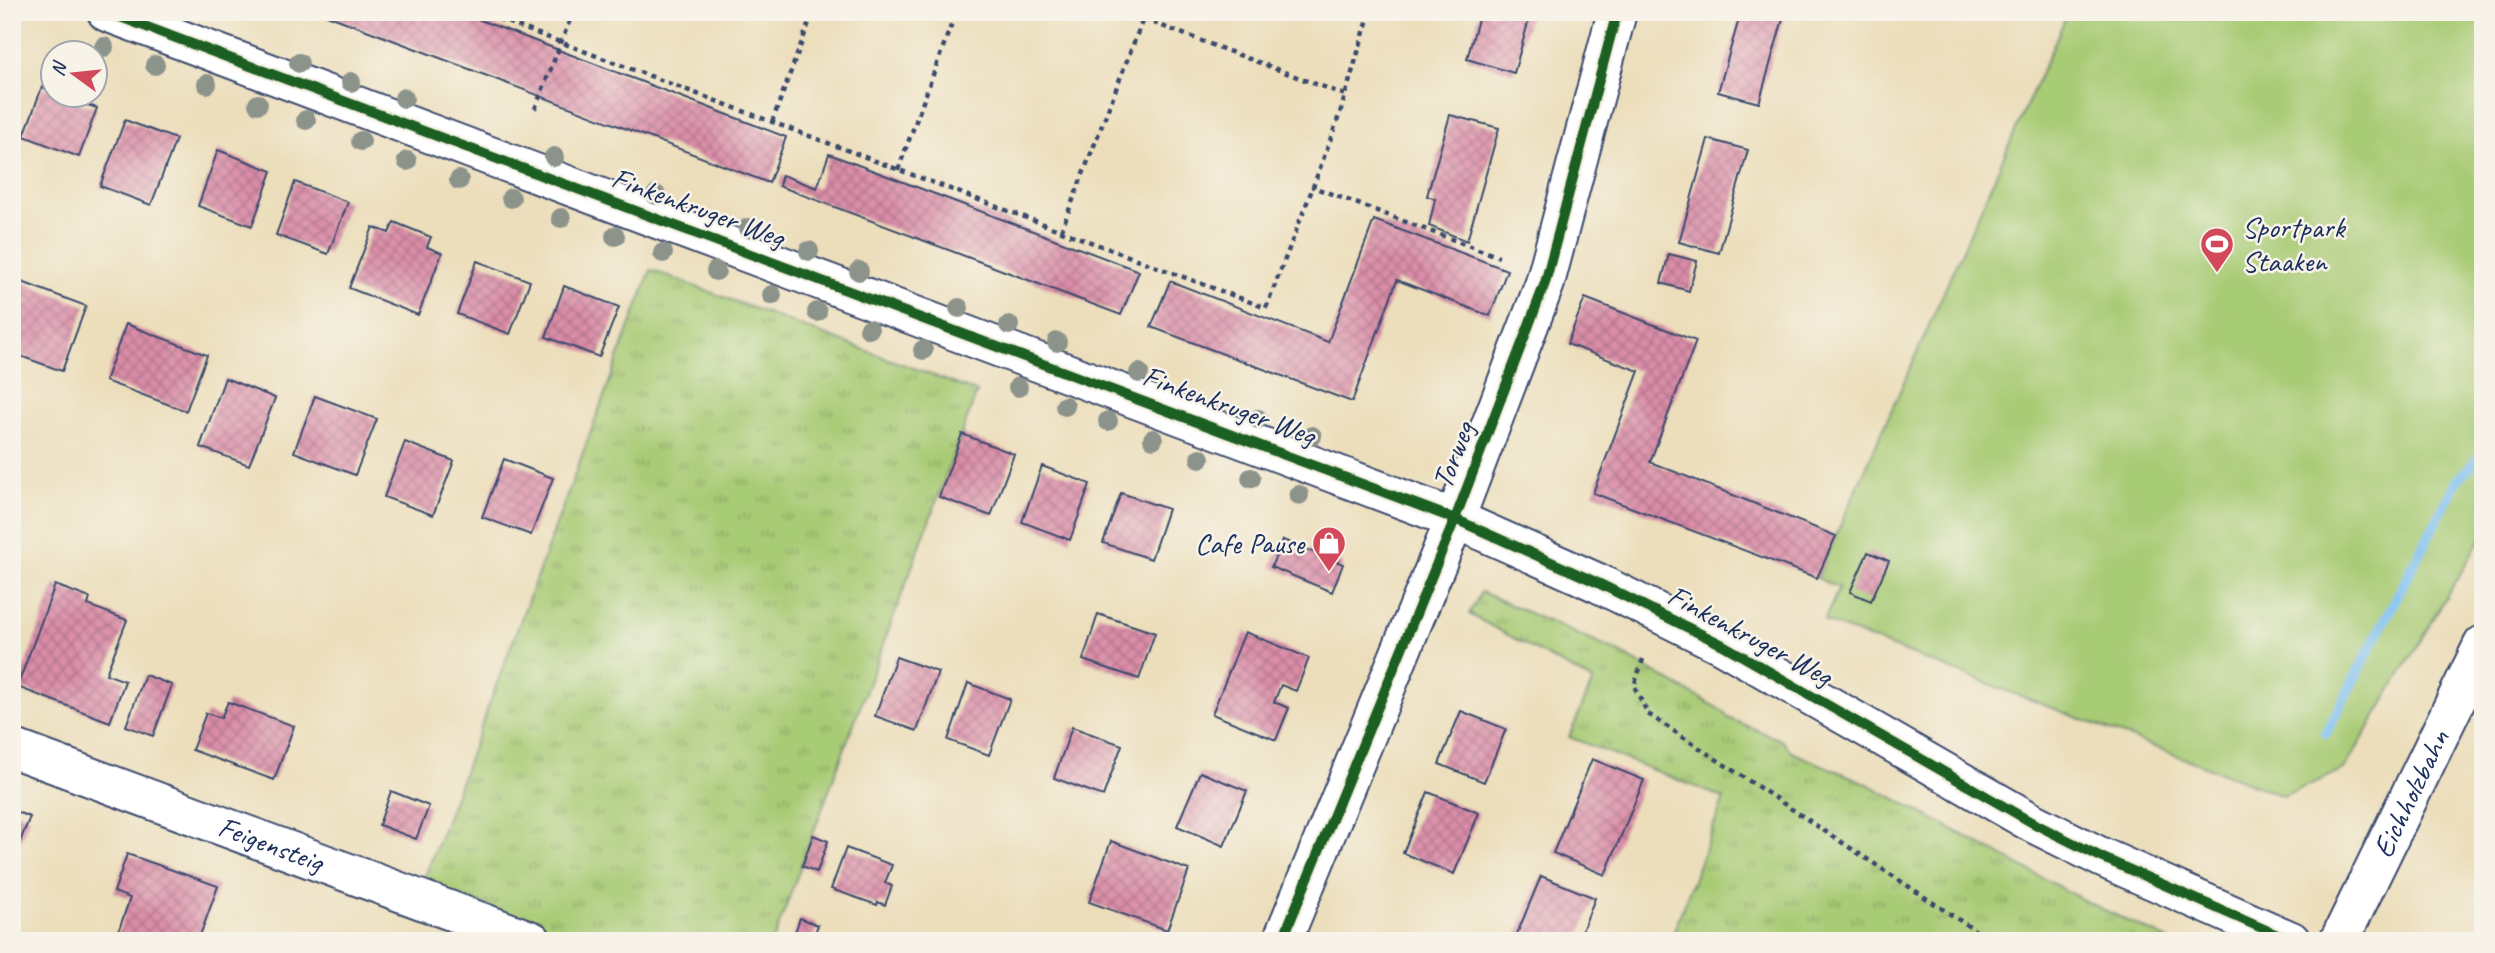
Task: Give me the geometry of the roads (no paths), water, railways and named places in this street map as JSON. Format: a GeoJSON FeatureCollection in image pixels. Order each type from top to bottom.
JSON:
{"type":"FeatureCollection","features":[{"type":"Feature","properties":{"kind":"street","name":"Finkenkruger Weg"},"geometry":{"type":"LineString","coordinates":[[107,12],[1455,519],[1598,583],[1723,645],[2031,822],[2090,852],[2291,941]]}},
{"type":"Feature","properties":{"kind":"street","name":"Torweg"},"geometry":{"type":"LineString","coordinates":[[1282,941],[1455,519],[1545,283],[1617,12]]}},
{"type":"Feature","properties":{"kind":"street","name":"Eichholzbahn"},"geometry":{"type":"LineString","coordinates":[[2339,941],[2483,645]]}},
{"type":"Feature","properties":{"kind":"street","name":"Feigensteig"},"geometry":{"type":"LineString","coordinates":[[12,748],[531,941]]}},
{"type":"Feature","properties":{"kind":"waterway"},"geometry":{"type":"LineString","coordinates":[[2326,733],[2457,481],[2483,452]]}},
{"type":"Feature","properties":{"kind":"place","name":"Sportpark Staaken"},"geometry":{"type":"Point","coordinates":[2217,274]}},
{"type":"Feature","properties":{"kind":"place","name":"Cafe Pause"},"geometry":{"type":"Point","coordinates":[1329,573]}}]}
